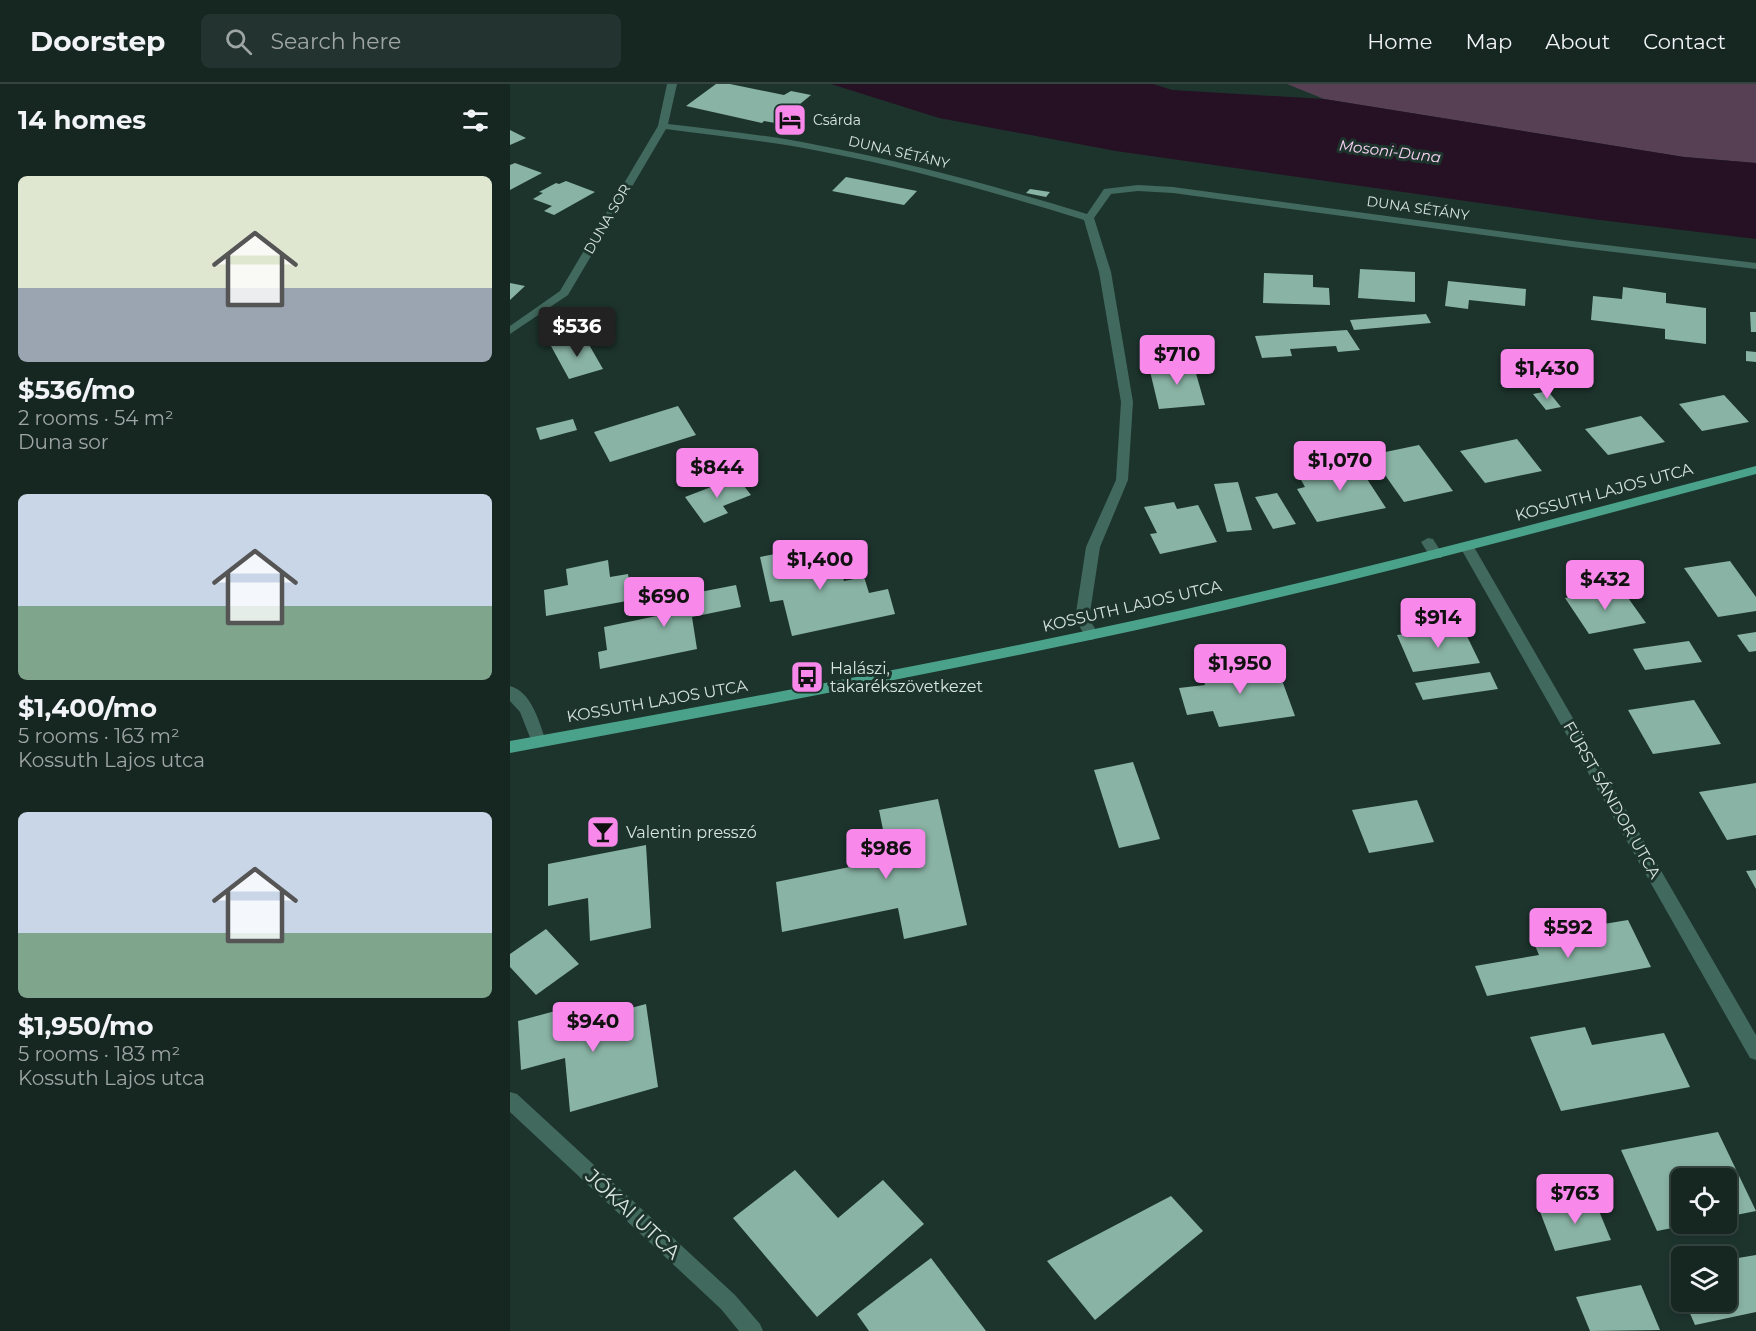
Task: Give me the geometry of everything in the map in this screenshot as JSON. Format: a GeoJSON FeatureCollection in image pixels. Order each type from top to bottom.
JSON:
{"type":"FeatureCollection","features":[{"type":"Feature","properties":{"kind":"main road","name":"KOSSUTH LAJOS UTCA"},"geometry":{"type":"LineString","coordinates":[[510,747],[809,692],[1092,635],[1467,548],[1756,470]]}},
{"type":"Feature","properties":{"kind":"street","name":"DUNA SOR"},"geometry":{"type":"LineString","coordinates":[[510,331],[564,294],[663,126],[672,84]]}},
{"type":"Feature","properties":{"kind":"street","name":"DUNA SÉTÁNY"},"geometry":{"type":"LineString","coordinates":[[663,126],[781,142],[887,164],[1016,196],[1089,218],[1108,191],[1138,188],[1173,190],[1572,244],[1756,266]]}},
{"type":"Feature","properties":{"kind":"street"},"geometry":{"type":"LineString","coordinates":[[1089,218],[1105,272],[1127,402],[1122,480],[1094,547],[1082,620],[1092,635]]}},
{"type":"Feature","properties":{"kind":"street"},"geometry":{"type":"LineString","coordinates":[[1428,542],[1436,555]]}},
{"type":"Feature","properties":{"kind":"street","name":"FÜRST SÁNDOR UTCA"},"geometry":{"type":"LineString","coordinates":[[1467,548],[1756,1052]]}},
{"type":"Feature","properties":{"kind":"street"},"geometry":{"type":"LineString","coordinates":[[510,691],[527,710],[538,741]]}},
{"type":"Feature","properties":{"kind":"street","name":"JÓKAI UTCA"},"geometry":{"type":"LineString","coordinates":[[510,1100],[728,1302],[753,1331]]}},
{"type":"Feature","properties":{"kind":"shaded area"},"geometry":{"type":"Polygon","coordinates":[[[1287,84],[1756,84],[1756,163],[1684,157],[1324,99],[1287,84]]]}},
{"type":"Feature","properties":{"kind":"water","name":"Mosoni-Duna"},"geometry":{"type":"Polygon","coordinates":[[[831,84],[1153,84],[1172,90],[1324,99],[1684,157],[1756,163],[1756,239],[1592,219],[1116,151],[939,118],[831,84]]]}},
{"type":"Feature","properties":{"kind":"building"},"geometry":{"type":"Polygon","coordinates":[[[716,84],[730,84],[784,95],[791,91],[811,95],[789,113],[804,116],[792,126],[764,121],[762,123],[686,106],[716,84]]]}},
{"type":"Feature","properties":{"kind":"building"},"geometry":{"type":"Polygon","coordinates":[[[510,130],[526,138],[510,145],[510,130]]]}},
{"type":"Feature","properties":{"kind":"building"},"geometry":{"type":"Polygon","coordinates":[[[515,163],[542,173],[510,190],[510,165],[515,163]]]}},
{"type":"Feature","properties":{"kind":"building"},"geometry":{"type":"Polygon","coordinates":[[[846,177],[917,191],[904,205],[832,191],[846,177]]]}},
{"type":"Feature","properties":{"kind":"building"},"geometry":{"type":"Polygon","coordinates":[[[566,181],[595,192],[554,215],[544,211],[552,206],[533,199],[543,193],[539,192],[556,183],[566,181]]]}},
{"type":"Feature","properties":{"kind":"building"},"geometry":{"type":"Polygon","coordinates":[[[1030,189],[1050,192],[1046,197],[1026,193],[1030,189]]]}},
{"type":"Feature","properties":{"kind":"building"},"geometry":{"type":"Polygon","coordinates":[[[1360,269],[1415,272],[1415,302],[1358,298],[1360,269]]]}},
{"type":"Feature","properties":{"kind":"building"},"geometry":{"type":"Polygon","coordinates":[[[1264,273],[1313,275],[1313,287],[1329,288],[1330,305],[1263,303],[1264,273]]]}},
{"type":"Feature","properties":{"kind":"building"},"geometry":{"type":"Polygon","coordinates":[[[1448,281],[1526,289],[1525,306],[1469,300],[1468,309],[1445,306],[1448,281]]]}},
{"type":"Feature","properties":{"kind":"building"},"geometry":{"type":"Polygon","coordinates":[[[510,283],[525,286],[510,300],[510,283]]]}},
{"type":"Feature","properties":{"kind":"building"},"geometry":{"type":"Polygon","coordinates":[[[1623,287],[1666,293],[1666,303],[1706,308],[1706,344],[1665,339],[1665,329],[1591,320],[1593,296],[1622,299],[1623,287]]]}},
{"type":"Feature","properties":{"kind":"building"},"geometry":{"type":"Polygon","coordinates":[[[1750,312],[1756,312],[1756,332],[1751,332],[1750,312]]]}},
{"type":"Feature","properties":{"kind":"building"},"geometry":{"type":"Polygon","coordinates":[[[1426,314],[1431,323],[1354,330],[1350,320],[1426,314]]]}},
{"type":"Feature","properties":{"kind":"building"},"geometry":{"type":"Polygon","coordinates":[[[1347,330],[1360,350],[1338,352],[1336,346],[1290,349],[1292,356],[1262,358],[1255,336],[1347,330]]]}},
{"type":"Feature","properties":{"kind":"building"},"geometry":{"type":"Polygon","coordinates":[[[584,336],[603,369],[569,379],[551,346],[584,336]]]}},
{"type":"Feature","properties":{"kind":"building"},"geometry":{"type":"Polygon","coordinates":[[[1746,351],[1756,352],[1756,362],[1746,361],[1746,351]]]}},
{"type":"Feature","properties":{"kind":"building"},"geometry":{"type":"Polygon","coordinates":[[[1193,363],[1205,405],[1159,409],[1149,367],[1193,363]]]}},
{"type":"Feature","properties":{"kind":"building"},"geometry":{"type":"Polygon","coordinates":[[[1548,391],[1561,407],[1546,410],[1533,394],[1548,391]]]}},
{"type":"Feature","properties":{"kind":"building"},"geometry":{"type":"Polygon","coordinates":[[[1724,395],[1749,422],[1702,431],[1679,404],[1724,395]]]}},
{"type":"Feature","properties":{"kind":"building"},"geometry":{"type":"Polygon","coordinates":[[[678,406],[696,435],[610,462],[594,432],[678,406]]]}},
{"type":"Feature","properties":{"kind":"building"},"geometry":{"type":"Polygon","coordinates":[[[1641,416],[1665,442],[1608,455],[1585,429],[1641,416]]]}},
{"type":"Feature","properties":{"kind":"building"},"geometry":{"type":"Polygon","coordinates":[[[573,419],[577,430],[540,440],[536,428],[573,419]]]}},
{"type":"Feature","properties":{"kind":"building"},"geometry":{"type":"Polygon","coordinates":[[[1517,439],[1542,471],[1485,483],[1460,451],[1517,439]]]}},
{"type":"Feature","properties":{"kind":"building"},"geometry":{"type":"Polygon","coordinates":[[[1419,445],[1453,491],[1404,502],[1371,455],[1419,445]]]}},
{"type":"Feature","properties":{"kind":"building"},"geometry":{"type":"Polygon","coordinates":[[[1350,453],[1386,508],[1317,522],[1297,489],[1305,487],[1300,478],[1340,470],[1331,457],[1350,453]]]}},
{"type":"Feature","properties":{"kind":"building"},"geometry":{"type":"Polygon","coordinates":[[[737,477],[751,495],[723,506],[728,513],[704,523],[685,497],[737,477]]]}},
{"type":"Feature","properties":{"kind":"building"},"geometry":{"type":"Polygon","coordinates":[[[1238,482],[1252,530],[1227,532],[1214,484],[1238,482]]]}},
{"type":"Feature","properties":{"kind":"building"},"geometry":{"type":"Polygon","coordinates":[[[1277,493],[1296,524],[1273,529],[1255,497],[1277,493]]]}},
{"type":"Feature","properties":{"kind":"building"},"geometry":{"type":"Polygon","coordinates":[[[1174,502],[1177,509],[1198,505],[1217,542],[1160,554],[1150,534],[1157,533],[1144,507],[1174,502]]]}},
{"type":"Feature","properties":{"kind":"building"},"geometry":{"type":"Polygon","coordinates":[[[833,543],[844,581],[864,577],[869,593],[888,589],[895,614],[792,636],[783,600],[770,602],[760,557],[833,543]]]}},
{"type":"Feature","properties":{"kind":"building"},"geometry":{"type":"Polygon","coordinates":[[[608,560],[610,577],[628,574],[632,600],[546,616],[544,590],[568,585],[566,569],[608,560]]]}},
{"type":"Feature","properties":{"kind":"building"},"geometry":{"type":"Polygon","coordinates":[[[1730,561],[1756,597],[1756,611],[1718,617],[1684,568],[1730,561]]]}},
{"type":"Feature","properties":{"kind":"building"},"geometry":{"type":"Polygon","coordinates":[[[736,585],[741,607],[692,617],[697,649],[600,669],[598,652],[607,650],[604,627],[666,614],[664,599],[736,585]]]}},
{"type":"Feature","properties":{"kind":"building"},"geometry":{"type":"Polygon","coordinates":[[[1621,588],[1646,623],[1589,634],[1565,598],[1621,588]]]}},
{"type":"Feature","properties":{"kind":"building"},"geometry":{"type":"Polygon","coordinates":[[[1462,626],[1480,663],[1413,672],[1397,635],[1462,626]]]}},
{"type":"Feature","properties":{"kind":"building"},"geometry":{"type":"Polygon","coordinates":[[[1756,632],[1756,651],[1749,652],[1737,635],[1756,632]]]}},
{"type":"Feature","properties":{"kind":"building"},"geometry":{"type":"Polygon","coordinates":[[[1689,641],[1702,662],[1645,670],[1633,649],[1689,641]]]}},
{"type":"Feature","properties":{"kind":"building"},"geometry":{"type":"Polygon","coordinates":[[[1275,661],[1295,716],[1219,727],[1213,711],[1187,715],[1179,688],[1205,685],[1201,671],[1275,661]]]}},
{"type":"Feature","properties":{"kind":"building"},"geometry":{"type":"Polygon","coordinates":[[[1490,672],[1498,689],[1423,700],[1415,683],[1490,672]]]}},
{"type":"Feature","properties":{"kind":"building"},"geometry":{"type":"Polygon","coordinates":[[[1694,700],[1721,744],[1653,754],[1628,710],[1694,700]]]}},
{"type":"Feature","properties":{"kind":"building"},"geometry":{"type":"Polygon","coordinates":[[[1133,762],[1160,839],[1119,848],[1094,770],[1133,762]]]}},
{"type":"Feature","properties":{"kind":"building"},"geometry":{"type":"Polygon","coordinates":[[[1756,783],[1756,835],[1727,840],[1699,792],[1756,783]]]}},
{"type":"Feature","properties":{"kind":"building"},"geometry":{"type":"Polygon","coordinates":[[[938,799],[967,925],[904,939],[898,908],[782,932],[776,882],[889,859],[879,810],[938,799]]]}},
{"type":"Feature","properties":{"kind":"building"},"geometry":{"type":"Polygon","coordinates":[[[1417,800],[1434,842],[1369,853],[1352,810],[1417,800]]]}},
{"type":"Feature","properties":{"kind":"building"},"geometry":{"type":"Polygon","coordinates":[[[646,845],[651,928],[590,941],[588,898],[548,906],[548,864],[646,845]]]}},
{"type":"Feature","properties":{"kind":"building"},"geometry":{"type":"Polygon","coordinates":[[[1756,870],[1756,889],[1746,871],[1756,870]]]}},
{"type":"Feature","properties":{"kind":"building"},"geometry":{"type":"Polygon","coordinates":[[[1628,920],[1651,967],[1487,996],[1475,966],[1539,955],[1531,936],[1628,920]]]}},
{"type":"Feature","properties":{"kind":"building"},"geometry":{"type":"Polygon","coordinates":[[[546,929],[579,964],[536,995],[510,967],[510,954],[546,929]]]}},
{"type":"Feature","properties":{"kind":"building"},"geometry":{"type":"Polygon","coordinates":[[[646,1004],[658,1087],[570,1112],[565,1058],[521,1070],[518,1021],[574,1006],[575,1023],[646,1004]]]}},
{"type":"Feature","properties":{"kind":"building"},"geometry":{"type":"Polygon","coordinates":[[[1585,1027],[1592,1045],[1664,1033],[1690,1087],[1561,1111],[1530,1037],[1585,1027]]]}},
{"type":"Feature","properties":{"kind":"building"},"geometry":{"type":"Polygon","coordinates":[[[1718,1132],[1735,1168],[1671,1168],[1671,1228],[1657,1231],[1621,1150],[1718,1132]]]}},
{"type":"Feature","properties":{"kind":"building"},"geometry":{"type":"Polygon","coordinates":[[[795,1170],[838,1218],[883,1180],[924,1224],[817,1317],[733,1218],[795,1170]]]}},
{"type":"Feature","properties":{"kind":"building"},"geometry":{"type":"Polygon","coordinates":[[[1737,1172],[1756,1211],[1737,1215],[1737,1172]]]}},
{"type":"Feature","properties":{"kind":"building"},"geometry":{"type":"Polygon","coordinates":[[[1171,1196],[1203,1231],[1095,1320],[1047,1261],[1171,1196]]]}},
{"type":"Feature","properties":{"kind":"building"},"geometry":{"type":"Polygon","coordinates":[[[1594,1199],[1611,1240],[1555,1251],[1539,1209],[1594,1199]]]}},
{"type":"Feature","properties":{"kind":"building"},"geometry":{"type":"Polygon","coordinates":[[[1756,1255],[1756,1312],[1695,1325],[1689,1312],[1737,1312],[1737,1258],[1756,1255]]]}},
{"type":"Feature","properties":{"kind":"building"},"geometry":{"type":"Polygon","coordinates":[[[931,1258],[986,1331],[869,1331],[857,1314],[931,1258]]]}},
{"type":"Feature","properties":{"kind":"building"},"geometry":{"type":"Polygon","coordinates":[[[1641,1285],[1660,1330],[1590,1331],[1576,1297],[1641,1285]]]}},
{"type":"Feature","properties":{"kind":"place","name":"Csárda"},"geometry":{"type":"Point","coordinates":[790,120]}},
{"type":"Feature","properties":{"kind":"place","name":"Halászi, takarékszövetkezet"},"geometry":{"type":"Point","coordinates":[807,677]}},
{"type":"Feature","properties":{"kind":"place","name":"Valentin presszó"},"geometry":{"type":"Point","coordinates":[603,832]}}]}
